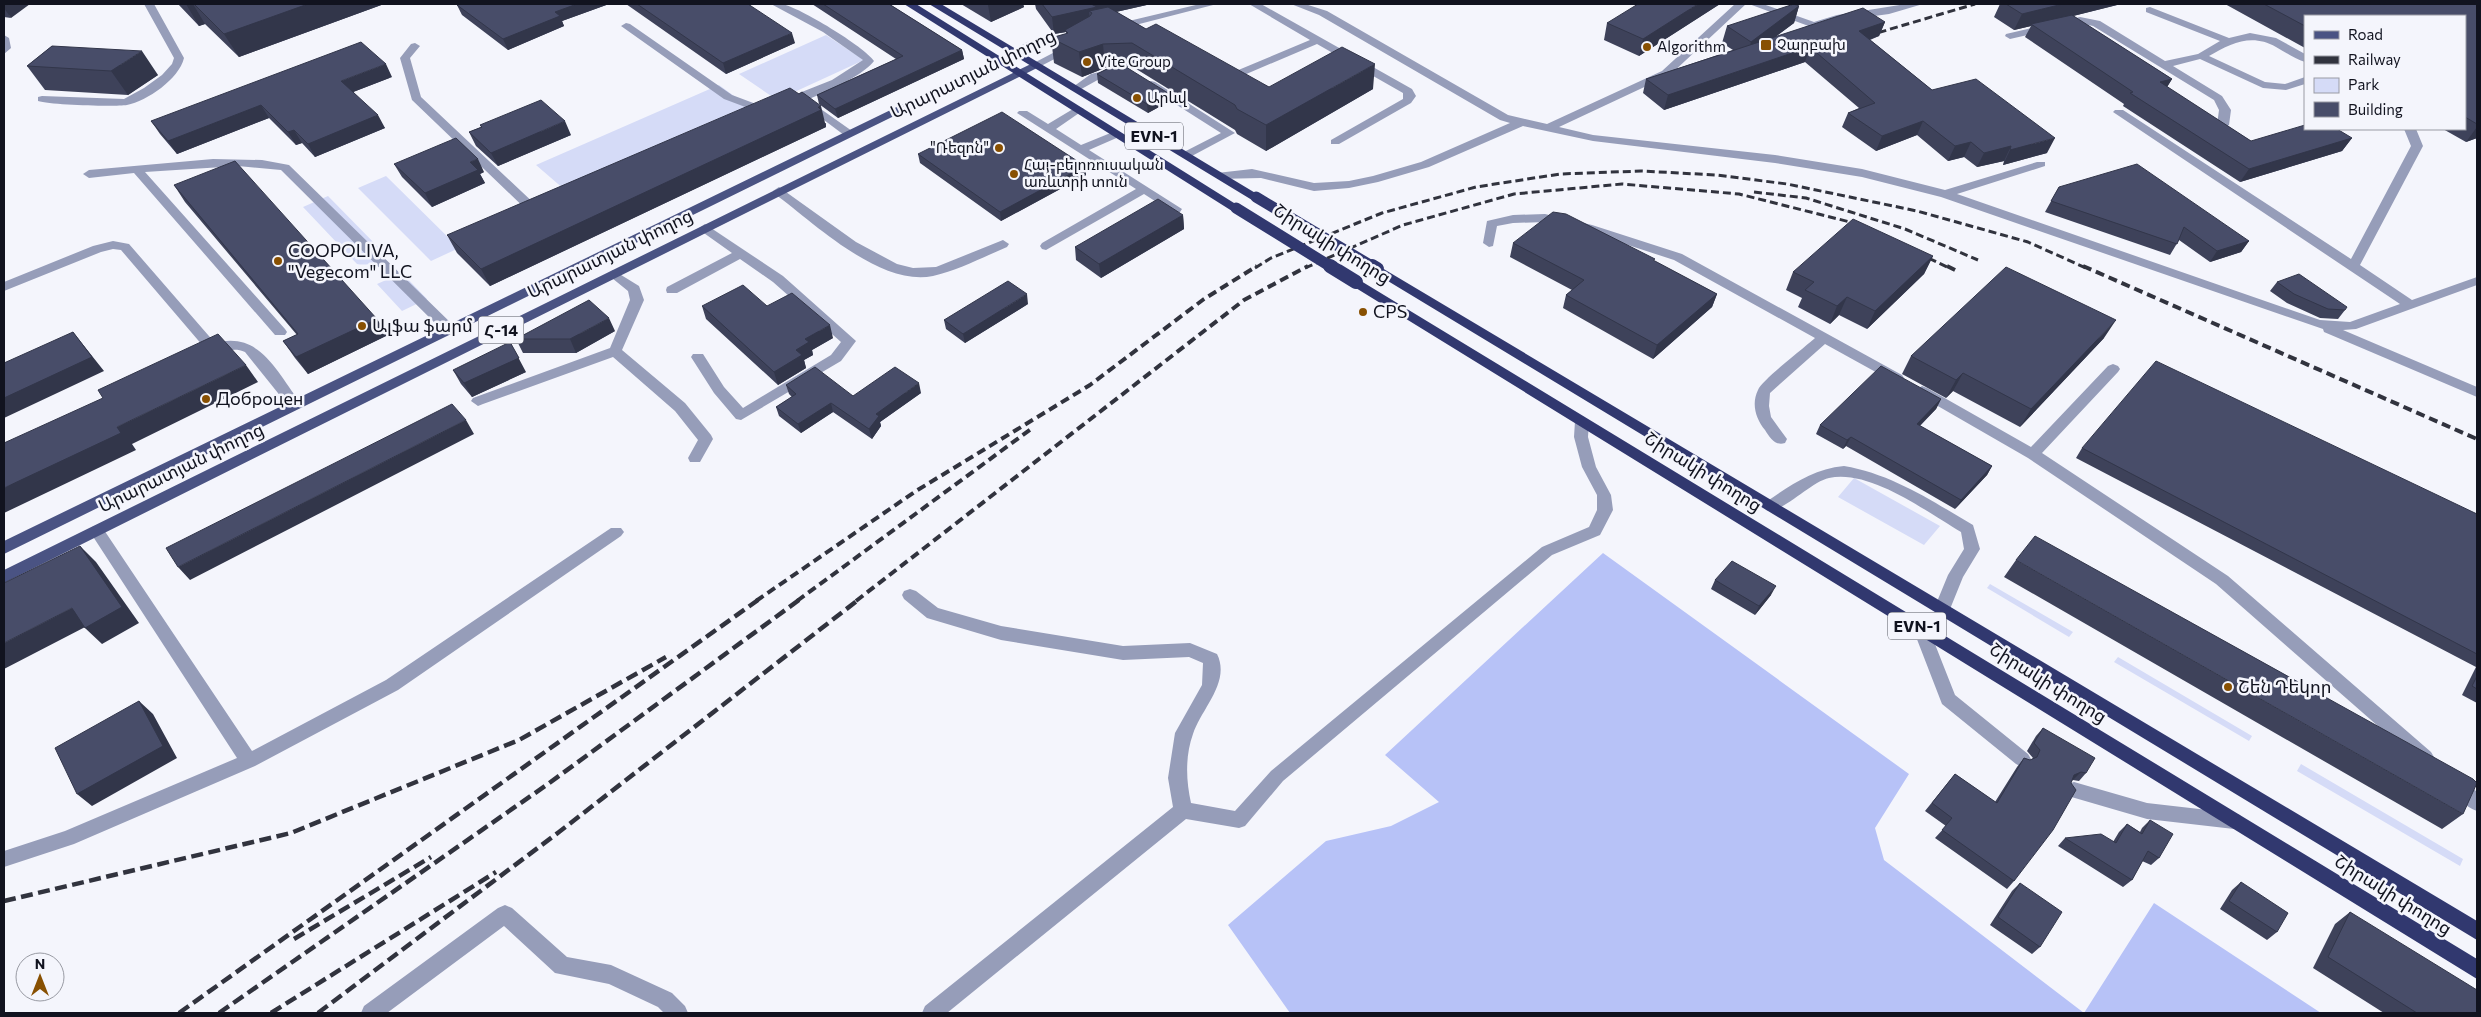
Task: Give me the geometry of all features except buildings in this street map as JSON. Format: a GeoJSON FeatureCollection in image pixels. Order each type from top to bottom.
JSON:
{"type":"FeatureCollection","features":[{"type":"Feature","properties":{"kind":"highway","name":"Շիրակի փողոց"},"geometry":{"type":"LineString","coordinates":[[910,4],[1356,282],[2477,970]]}},
{"type":"Feature","properties":{"kind":"highway","name":"Շիրակի փողոց"},"geometry":{"type":"LineString","coordinates":[[934,4],[2477,931]]}},
{"type":"Feature","properties":{"kind":"main road","name":"Արարատյան փողոց"},"geometry":{"type":"LineString","coordinates":[[4,548],[1014,53]]}},
{"type":"Feature","properties":{"kind":"main road","name":"Արարատյան փողոց"},"geometry":{"type":"LineString","coordinates":[[4,577],[1035,65]]}},
{"type":"Feature","properties":{"kind":"street"},"geometry":{"type":"LineString","coordinates":[[42,99],[130,101],[143,96],[176,67],[179,58],[149,4]]}},
{"type":"Feature","properties":{"kind":"street"},"geometry":{"type":"LineString","coordinates":[[746,119],[864,67],[868,61],[865,55],[827,30],[776,4]]}},
{"type":"Feature","properties":{"kind":"street"},"geometry":{"type":"LineString","coordinates":[[1108,28],[1212,4]]}},
{"type":"Feature","properties":{"kind":"street"},"geometry":{"type":"LineString","coordinates":[[1254,4],[1408,91],[1410,96],[1407,101],[1335,142]]}},
{"type":"Feature","properties":{"kind":"street"},"geometry":{"type":"LineString","coordinates":[[1296,4],[1323,13],[1504,118],[1593,138],[1775,159],[1852,171],[1945,194],[2319,324],[2477,392]]}},
{"type":"Feature","properties":{"kind":"street"},"geometry":{"type":"LineString","coordinates":[[1548,128],[1666,73],[1741,4]]}},
{"type":"Feature","properties":{"kind":"street"},"geometry":{"type":"LineString","coordinates":[[1754,4],[1814,25],[1837,18],[1889,12],[1918,4]]}},
{"type":"Feature","properties":{"kind":"street"},"geometry":{"type":"LineString","coordinates":[[2150,10],[2228,41]]}},
{"type":"Feature","properties":{"kind":"street"},"geometry":{"type":"LineString","coordinates":[[2010,36],[2080,20],[2088,20],[2165,64],[2218,98],[2225,110],[2223,125]]}},
{"type":"Feature","properties":{"kind":"street"},"geometry":{"type":"LineString","coordinates":[[626,26],[728,97],[764,111]]}},
{"type":"Feature","properties":{"kind":"street"},"geometry":{"type":"LineString","coordinates":[[2165,64],[2201,56],[2228,41],[2250,36],[2272,40],[2304,58]]}},
{"type":"Feature","properties":{"kind":"street","name":"Արարատյան փողոց"},"geometry":{"type":"LineString","coordinates":[[1014,53],[1031,44],[1082,37],[1035,65]]}},
{"type":"Feature","properties":{"kind":"street"},"geometry":{"type":"LineString","coordinates":[[4,38],[6,48],[4,51]]}},
{"type":"Feature","properties":{"kind":"street"},"geometry":{"type":"LineString","coordinates":[[1240,73],[1318,40]]}},
{"type":"Feature","properties":{"kind":"street"},"geometry":{"type":"LineString","coordinates":[[415,46],[405,58],[416,98],[537,213],[555,205]]}},
{"type":"Feature","properties":{"kind":"street"},"geometry":{"type":"LineString","coordinates":[[2201,56],[2263,85],[2286,86],[2304,80]]}},
{"type":"Feature","properties":{"kind":"street"},"geometry":{"type":"LineString","coordinates":[[1076,89],[1087,80],[1109,71],[1134,74],[1229,133],[1186,156]]}},
{"type":"Feature","properties":{"kind":"street"},"geometry":{"type":"LineString","coordinates":[[799,96],[848,133]]}},
{"type":"Feature","properties":{"kind":"street"},"geometry":{"type":"LineString","coordinates":[[1048,128],[1078,109]]}},
{"type":"Feature","properties":{"kind":"street"},"geometry":{"type":"LineString","coordinates":[[2119,112],[2411,305]]}},
{"type":"Feature","properties":{"kind":"street"},"geometry":{"type":"LineString","coordinates":[[1023,113],[1176,209]]}},
{"type":"Feature","properties":{"kind":"street"},"geometry":{"type":"LineString","coordinates":[[1222,176],[1253,173],[1321,188],[1353,183],[1412,170],[1468,148],[1521,122]]}},
{"type":"Feature","properties":{"kind":"street"},"geometry":{"type":"LineString","coordinates":[[2354,267],[2417,146],[2410,130]]}},
{"type":"Feature","properties":{"kind":"street"},"geometry":{"type":"LineString","coordinates":[[1082,150],[1117,134]]}},
{"type":"Feature","properties":{"kind":"street"},"geometry":{"type":"LineString","coordinates":[[89,174],[236,161],[262,162],[285,167],[449,329]]}},
{"type":"Feature","properties":{"kind":"street"},"geometry":{"type":"LineString","coordinates":[[1945,194],[2041,164]]}},
{"type":"Feature","properties":{"kind":"street"},"geometry":{"type":"LineString","coordinates":[[138,170],[280,332]]}},
{"type":"Feature","properties":{"kind":"street"},"geometry":{"type":"LineString","coordinates":[[1046,246],[1144,189]]}},
{"type":"Feature","properties":{"kind":"street"},"geometry":{"type":"LineString","coordinates":[[779,191],[872,259],[904,272],[930,272],[1003,244]]}},
{"type":"Feature","properties":{"kind":"street"},"geometry":{"type":"LineString","coordinates":[[1489,243],[1491,224],[1513,219],[1545,218],[1588,228],[1678,257],[1825,337],[2032,454],[2222,580],[2477,803]]}},
{"type":"Feature","properties":{"kind":"street"},"geometry":{"type":"LineString","coordinates":[[698,357],[718,390],[741,415],[836,358],[849,341],[778,279],[705,228]]}},
{"type":"Feature","properties":{"kind":"street"},"geometry":{"type":"LineString","coordinates":[[4,287],[96,249],[113,245],[125,247],[212,348]]}},
{"type":"Feature","properties":{"kind":"street"},"geometry":{"type":"LineString","coordinates":[[672,290],[741,253]]}},
{"type":"Feature","properties":{"kind":"street"},"geometry":{"type":"LineString","coordinates":[[478,401],[615,351],[637,300],[634,289],[613,274]]}},
{"type":"Feature","properties":{"kind":"street"},"geometry":{"type":"LineString","coordinates":[[2319,324],[2351,326],[2477,282]]}},
{"type":"Feature","properties":{"kind":"street"},"geometry":{"type":"LineString","coordinates":[[1780,438],[1762,418],[1760,402],[1764,391],[1825,337]]}},
{"type":"Feature","properties":{"kind":"street"},"geometry":{"type":"LineString","coordinates":[[194,356],[212,348],[237,344],[250,349],[295,405]]}},
{"type":"Feature","properties":{"kind":"street"},"geometry":{"type":"LineString","coordinates":[[615,351],[680,407],[706,439],[695,458]]}},
{"type":"Feature","properties":{"kind":"street"},"geometry":{"type":"LineString","coordinates":[[2032,454],[2113,369]]}},
{"type":"Feature","properties":{"kind":"street"},"geometry":{"type":"LineString","coordinates":[[932,1013],[1183,810],[1239,820],[1277,776],[1547,551],[1595,531],[1605,510],[1604,496],[1589,467],[1581,437],[1582,421]]}},
{"type":"Feature","properties":{"kind":"street"},"geometry":{"type":"LineString","coordinates":[[1771,506],[1810,481],[1828,473],[1851,473],[1873,476],[1968,529],[1972,549],[1956,575],[1942,609]]}},
{"type":"Feature","properties":{"kind":"street"},"geometry":{"type":"LineString","coordinates":[[97,531],[249,761]]}},
{"type":"Feature","properties":{"kind":"street"},"geometry":{"type":"LineString","coordinates":[[4,859],[68,838],[249,761],[392,685],[616,532]]}},
{"type":"Feature","properties":{"kind":"street"},"geometry":{"type":"LineString","coordinates":[[910,595],[933,613],[1000,634],[1123,653],[1190,650],[1211,659],[1210,686],[1184,733],[1177,778],[1183,810]]}},
{"type":"Feature","properties":{"kind":"street"},"geometry":{"type":"LineString","coordinates":[[1921,629],[1948,699],[2022,759]]}},
{"type":"Feature","properties":{"kind":"street"},"geometry":{"type":"LineString","coordinates":[[2074,790],[2147,810],[2234,821]]}},
{"type":"Feature","properties":{"kind":"street"},"geometry":{"type":"LineString","coordinates":[[370,1013],[505,914],[562,966],[612,975],[665,1000],[678,1013]]}},
{"type":"Feature","properties":{"kind":"green space"},"geometry":{"type":"Polygon","coordinates":[[[826,35],[864,60],[777,100],[739,74],[826,35]]]}},
{"type":"Feature","properties":{"kind":"green space"},"geometry":{"type":"Polygon","coordinates":[[[719,85],[756,112],[572,196],[536,165],[719,85]]]}},
{"type":"Feature","properties":{"kind":"green space"},"geometry":{"type":"Polygon","coordinates":[[[386,176],[459,248],[431,261],[358,188],[386,176]]]}},
{"type":"Feature","properties":{"kind":"green space"},"geometry":{"type":"Polygon","coordinates":[[[328,196],[381,250],[383,253],[379,259],[365,265],[357,264],[303,207],[328,196]]]}},
{"type":"Feature","properties":{"kind":"green space"},"geometry":{"type":"Polygon","coordinates":[[[402,273],[427,299],[402,311],[377,284],[402,273]]]}},
{"type":"Feature","properties":{"kind":"green space"},"geometry":{"type":"Polygon","coordinates":[[[1854,478],[1940,526],[1924,545],[1838,497],[1854,478]]]}},
{"type":"Feature","properties":{"kind":"green space"},"geometry":{"type":"Polygon","coordinates":[[[1990,584],[2073,632],[2069,637],[1987,588],[1990,584]]]}},
{"type":"Feature","properties":{"kind":"green space"},"geometry":{"type":"Polygon","coordinates":[[[2118,657],[2252,736],[2249,741],[2114,662],[2118,657]]]}},
{"type":"Feature","properties":{"kind":"green space"},"geometry":{"type":"Polygon","coordinates":[[[2301,764],[2463,859],[2460,866],[2297,771],[2301,764]]]}},
{"type":"Feature","properties":{"kind":"shaded area"},"geometry":{"type":"Polygon","coordinates":[[[1603,553],[1909,774],[1875,828],[1884,860],[2084,1013],[1290,1013],[1228,925],[1326,841],[1391,826],[1439,802],[1385,755],[1603,553]]]}},
{"type":"Feature","properties":{"kind":"shaded area"},"geometry":{"type":"Polygon","coordinates":[[[2154,903],[2321,1013],[2084,1013],[2154,903]]]}},
{"type":"Feature","properties":{"kind":"railway"},"geometry":{"type":"LineString","coordinates":[[1867,36],[1975,4]]}},
{"type":"Feature","properties":{"kind":"railway"},"geometry":{"type":"LineString","coordinates":[[1255,268],[1271,258],[1382,213],[1476,187],[1560,174],[1641,171],[1716,175],[1787,184],[1917,211],[2028,242],[2086,268]]}},
{"type":"Feature","properties":{"kind":"railway"},"geometry":{"type":"LineString","coordinates":[[1305,268],[1403,225],[1514,194],[1622,184],[1739,194],[1850,222],[1861,227]]}},
{"type":"Feature","properties":{"kind":"railway"},"geometry":{"type":"LineString","coordinates":[[1754,192],[1806,198],[1905,229],[1978,260]]}},
{"type":"Feature","properties":{"kind":"railway"},"geometry":{"type":"LineString","coordinates":[[1918,253],[1949,268]]}},
{"type":"Feature","properties":{"kind":"railway"},"geometry":{"type":"LineString","coordinates":[[756,601],[916,491],[1090,385],[1204,299],[1257,266]]}},
{"type":"Feature","properties":{"kind":"railway"},"geometry":{"type":"LineString","coordinates":[[856,601],[1244,300],[1308,266]]}},
{"type":"Feature","properties":{"kind":"railway"},"geometry":{"type":"LineString","coordinates":[[1947,266],[1957,271]]}},
{"type":"Feature","properties":{"kind":"railway"},"geometry":{"type":"LineString","coordinates":[[2083,266],[2477,439]]}},
{"type":"Feature","properties":{"kind":"railway"},"geometry":{"type":"LineString","coordinates":[[797,601],[1031,429]]}},
{"type":"Feature","properties":{"kind":"railway"},"geometry":{"type":"LineString","coordinates":[[179,1013],[758,600]]}},
{"type":"Feature","properties":{"kind":"railway"},"geometry":{"type":"LineString","coordinates":[[219,1013],[548,784],[799,600]]}},
{"type":"Feature","properties":{"kind":"railway"},"geometry":{"type":"LineString","coordinates":[[318,1013],[559,832],[858,600]]}},
{"type":"Feature","properties":{"kind":"railway"},"geometry":{"type":"LineString","coordinates":[[4,901],[291,833],[519,740],[666,657]]}},
{"type":"Feature","properties":{"kind":"railway"},"geometry":{"type":"LineString","coordinates":[[294,939],[431,857]]}},
{"type":"Feature","properties":{"kind":"railway"},"geometry":{"type":"LineString","coordinates":[[271,1013],[496,872]]}},
{"type":"Feature","properties":{"kind":"place","name":"Չարբախ"},"geometry":{"type":"Point","coordinates":[1766,45]}},
{"type":"Feature","properties":{"kind":"place","name":"Algorithm"},"geometry":{"type":"Point","coordinates":[1647,47]}},
{"type":"Feature","properties":{"kind":"place","name":"Vite Group"},"geometry":{"type":"Point","coordinates":[1087,62]}},
{"type":"Feature","properties":{"kind":"place","name":"Արևվ"},"geometry":{"type":"Point","coordinates":[1137,98]}},
{"type":"Feature","properties":{"kind":"place","name":"\"Ռեզոն\""},"geometry":{"type":"Point","coordinates":[999,148]}},
{"type":"Feature","properties":{"kind":"place","name":"Հայ-բելոռուսական առևտրի տուն"},"geometry":{"type":"Point","coordinates":[1014,174]}},
{"type":"Feature","properties":{"kind":"place","name":"COOPOLIVA, \"Vegecom\" LLC"},"geometry":{"type":"Point","coordinates":[278,261]}},
{"type":"Feature","properties":{"kind":"place","name":"CPS"},"geometry":{"type":"Point","coordinates":[1363,312]}},
{"type":"Feature","properties":{"kind":"place","name":"Ալֆա ֆարմ"},"geometry":{"type":"Point","coordinates":[362,326]}},
{"type":"Feature","properties":{"kind":"place","name":"Доброцен"},"geometry":{"type":"Point","coordinates":[206,399]}},
{"type":"Feature","properties":{"kind":"place","name":"Շեն Դեկոր"},"geometry":{"type":"Point","coordinates":[2228,687]}}]}
